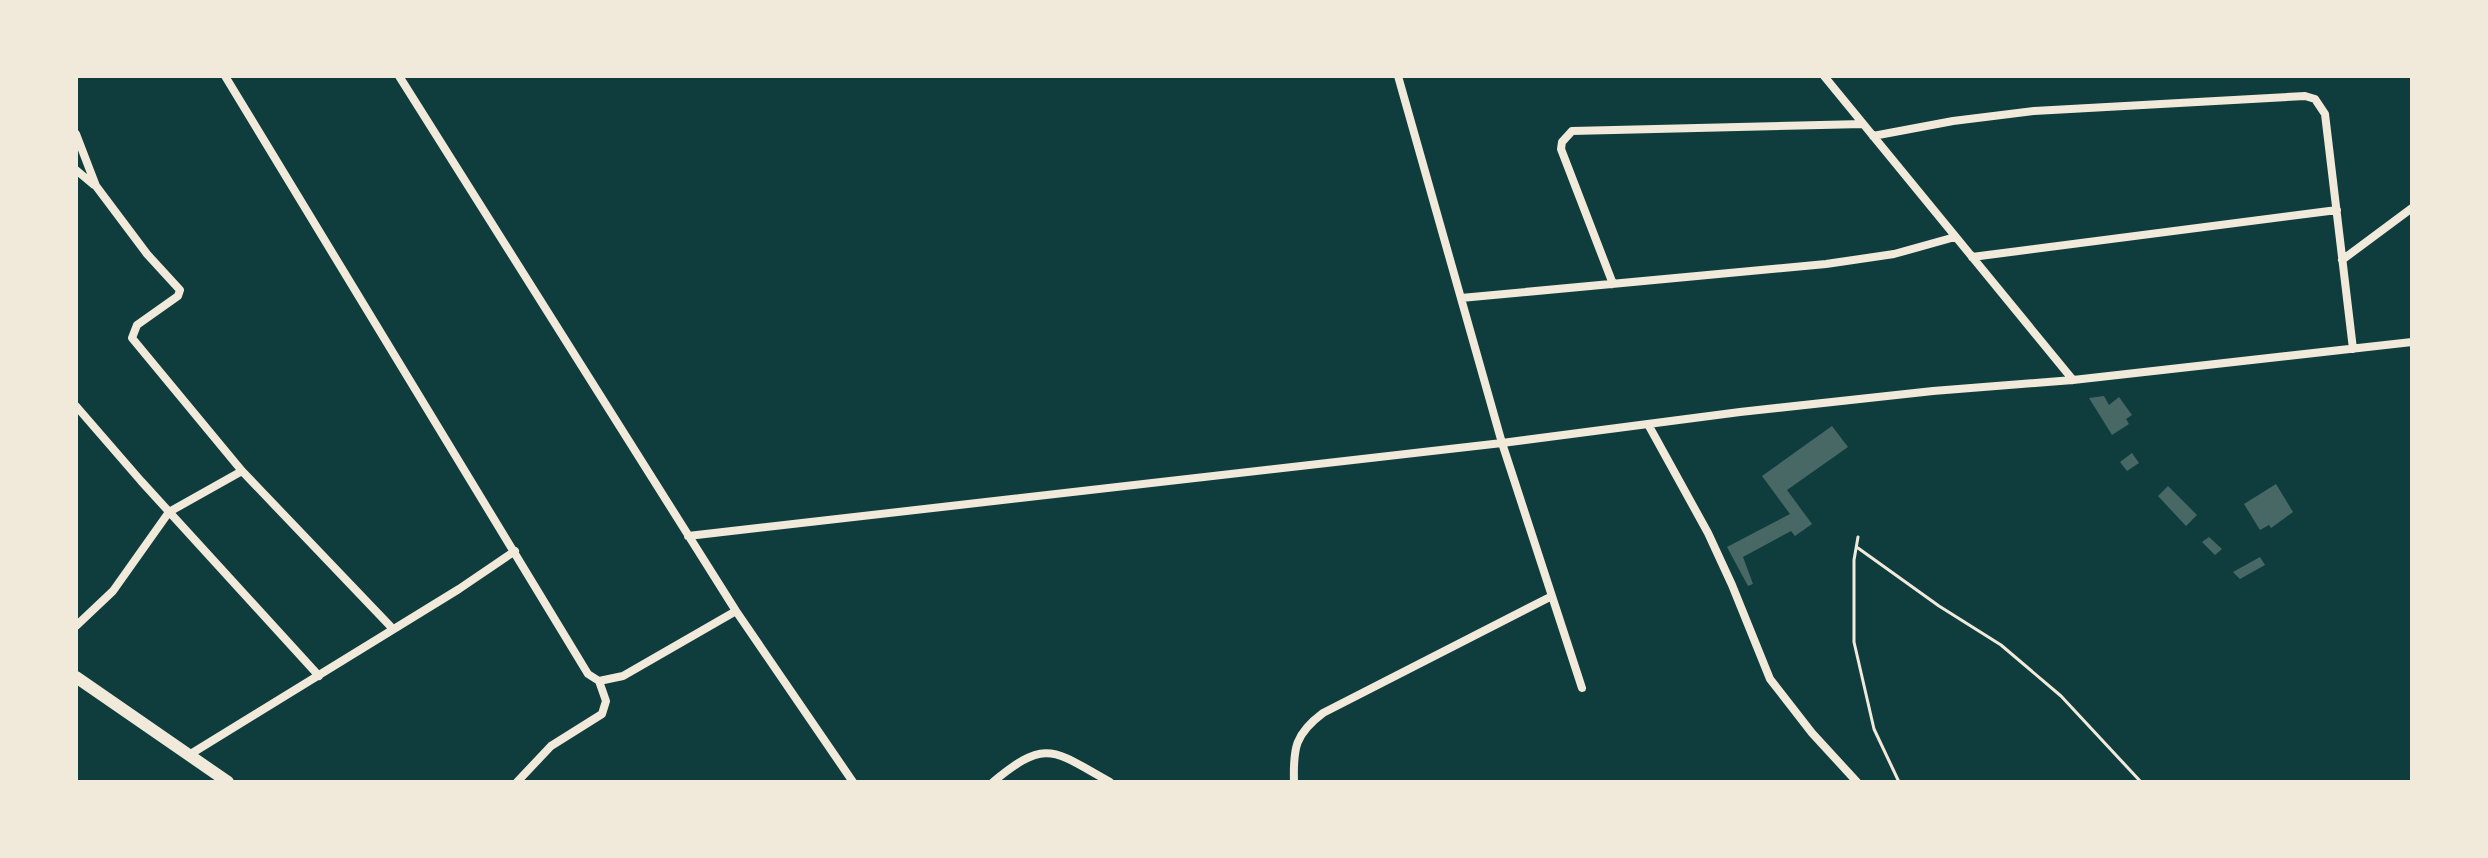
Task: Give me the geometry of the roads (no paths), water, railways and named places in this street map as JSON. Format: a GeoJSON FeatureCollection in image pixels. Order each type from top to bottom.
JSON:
{"type":"FeatureCollection","features":[{"type":"Feature","properties":{"kind":"street"},"geometry":{"type":"LineString","coordinates":[[225,76],[588,674],[599,681],[623,676],[736,611]]}},
{"type":"Feature","properties":{"kind":"street"},"geometry":{"type":"LineString","coordinates":[[399,76],[736,611],[853,782]]}},
{"type":"Feature","properties":{"kind":"street"},"geometry":{"type":"LineString","coordinates":[[1398,76],[1502,443],[1582,688]]}},
{"type":"Feature","properties":{"kind":"street"},"geometry":{"type":"LineString","coordinates":[[1824,76],[2073,380]]}},
{"type":"Feature","properties":{"kind":"street"},"geometry":{"type":"LineString","coordinates":[[1873,136],[1953,121],[2034,111],[2305,96],[2315,99],[2325,114],[2353,349]]}},
{"type":"Feature","properties":{"kind":"street"},"geometry":{"type":"LineString","coordinates":[[1613,284],[1561,149],[1562,142],[1572,131],[1863,124]]}},
{"type":"Feature","properties":{"kind":"street"},"geometry":{"type":"LineString","coordinates":[[76,134],[96,186]]}},
{"type":"Feature","properties":{"kind":"street"},"geometry":{"type":"LineString","coordinates":[[76,170],[96,186],[147,254],[180,290],[178,296],[137,325],[132,338],[242,471],[393,629]]}},
{"type":"Feature","properties":{"kind":"street"},"geometry":{"type":"LineString","coordinates":[[2342,260],[2412,208]]}},
{"type":"Feature","properties":{"kind":"street"},"geometry":{"type":"LineString","coordinates":[[1972,257],[2337,210]]}},
{"type":"Feature","properties":{"kind":"street"},"geometry":{"type":"LineString","coordinates":[[1461,298],[1826,264],[1894,254],[1955,237]]}},
{"type":"Feature","properties":{"kind":"street"},"geometry":{"type":"LineString","coordinates":[[688,536],[1649,426],[1889,395],[2073,380],[2412,342]]}},
{"type":"Feature","properties":{"kind":"street"},"geometry":{"type":"LineString","coordinates":[[76,406],[319,676]]}},
{"type":"Feature","properties":{"kind":"street"},"geometry":{"type":"LineString","coordinates":[[1649,426],[1708,533],[1770,679],[1812,733],[1857,782]]}},
{"type":"Feature","properties":{"kind":"street"},"geometry":{"type":"LineString","coordinates":[[76,626],[113,591],[169,512],[242,471]]}},
{"type":"Feature","properties":{"kind":"street"},"geometry":{"type":"LineString","coordinates":[[189,755],[515,551]]}},
{"type":"Feature","properties":{"kind":"street"},"geometry":{"type":"LineString","coordinates":[[1294,782],[1296,744],[1304,727],[1323,713],[1552,596]]}},
{"type":"Feature","properties":{"kind":"street"},"geometry":{"type":"LineString","coordinates":[[76,677],[228,782]]}},
{"type":"Feature","properties":{"kind":"street"},"geometry":{"type":"LineString","coordinates":[[517,782],[551,746],[602,714],[606,701],[599,681]]}},
{"type":"Feature","properties":{"kind":"street"},"geometry":{"type":"LineString","coordinates":[[993,782],[1017,762],[1032,754],[1049,751],[1110,782]]}}]}
